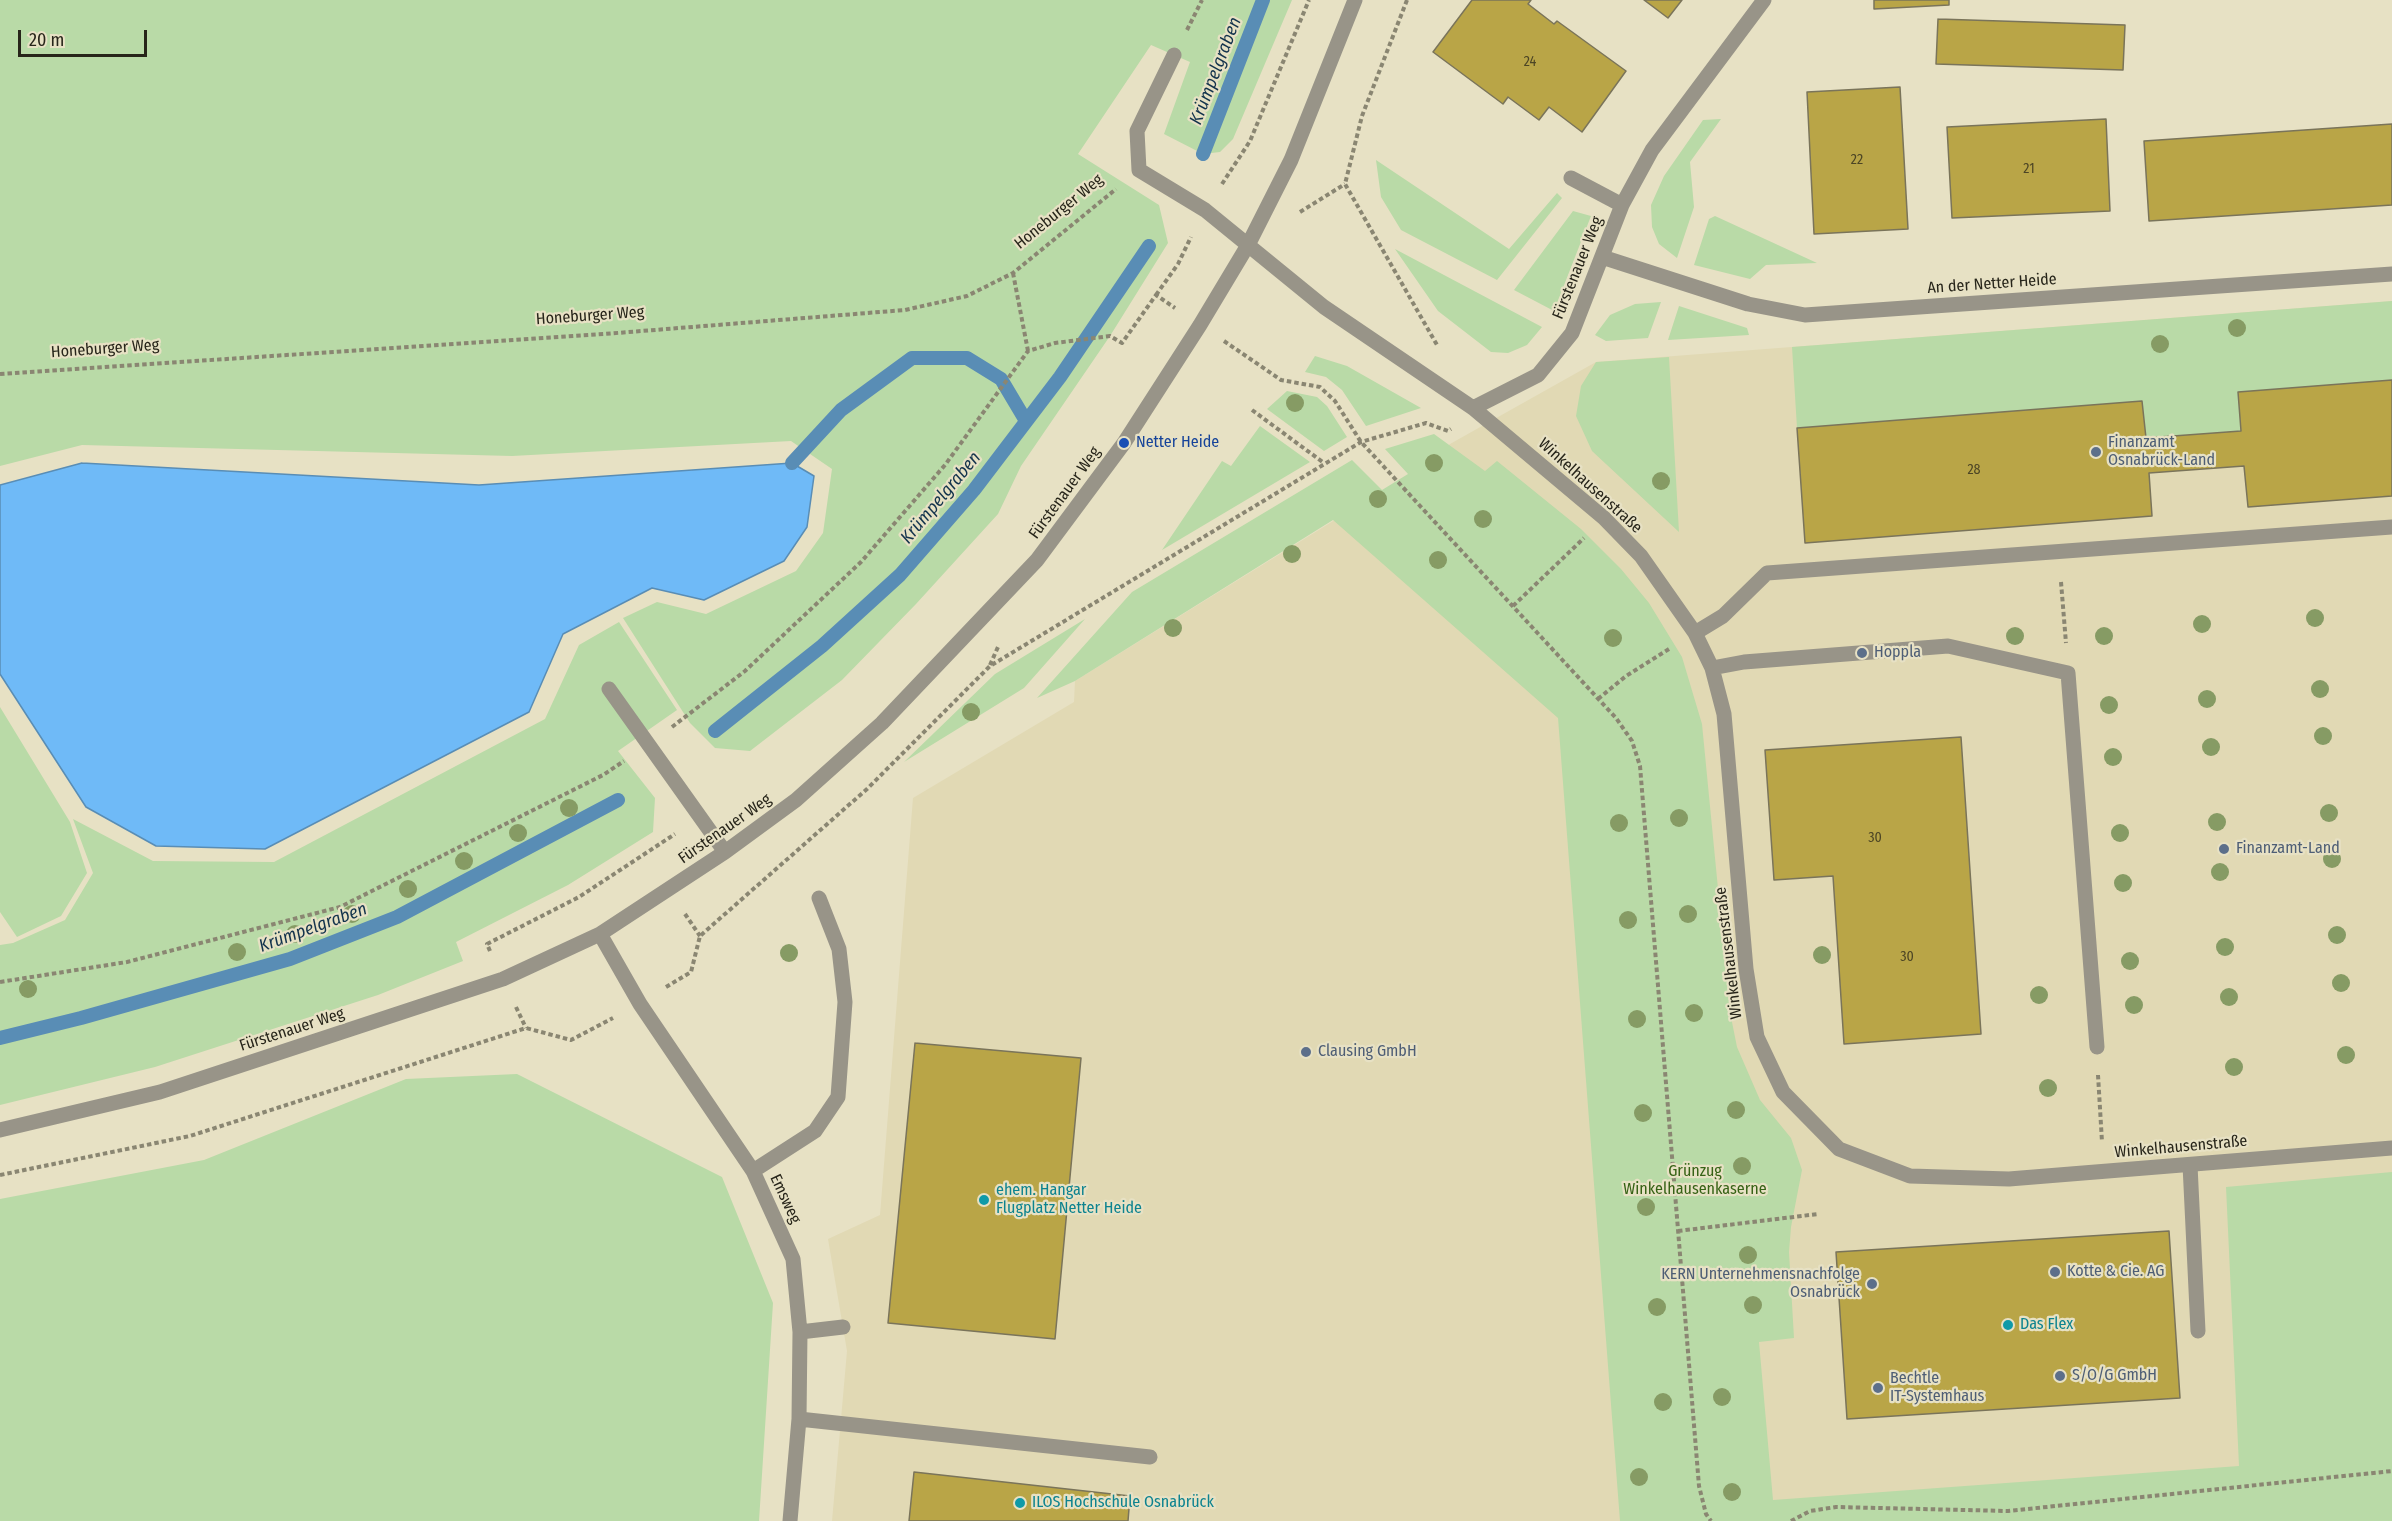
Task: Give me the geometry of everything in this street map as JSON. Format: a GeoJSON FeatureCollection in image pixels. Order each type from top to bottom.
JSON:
{"type":"FeatureCollection","features":[{"type":"Feature","properties":{"kind":"street","name":"Fürstenauer Weg"},"geometry":{"type":"LineString","coordinates":[[0,1130],[160,1092],[503,979],[600,934],[725,852],[796,800],[882,723],[1037,560],[1124,443],[1248,245],[1291,160],[1355,0]]}},
{"type":"Feature","properties":{"kind":"street","name":"Fürstenauer Weg"},"geometry":{"type":"LineString","coordinates":[[1473,408],[1538,375],[1572,333],[1622,205],[1652,150],[1764,0]]}},
{"type":"Feature","properties":{"kind":"street"},"geometry":{"type":"LineString","coordinates":[[1174,55],[1137,131],[1139,170],[1205,210],[1324,307],[1473,408]]}},
{"type":"Feature","properties":{"kind":"street"},"geometry":{"type":"LineString","coordinates":[[1571,178],[1622,205]]}},
{"type":"Feature","properties":{"kind":"street","name":"An der Netter Heide"},"geometry":{"type":"LineString","coordinates":[[1602,257],[1748,304],[1805,315],[2392,274]]}},
{"type":"Feature","properties":{"kind":"street","name":"Winkelhausenstraße"},"geometry":{"type":"LineString","coordinates":[[1473,408],[1604,518],[1641,556],[1695,633],[1712,668],[1724,714],[1746,969],[1757,1037],[1783,1092],[1839,1149],[1910,1176],[2009,1179],[2392,1148]]}},
{"type":"Feature","properties":{"kind":"street"},"geometry":{"type":"LineString","coordinates":[[1695,633],[1723,616],[1767,573],[2392,527]]}},
{"type":"Feature","properties":{"kind":"street"},"geometry":{"type":"LineString","coordinates":[[1712,668],[1744,662],[1948,646],[2068,673],[2097,1047]]}},
{"type":"Feature","properties":{"kind":"street"},"geometry":{"type":"LineString","coordinates":[[609,690],[725,852]]}},
{"type":"Feature","properties":{"kind":"street"},"geometry":{"type":"LineString","coordinates":[[753,1171],[815,1131],[838,1097],[844,1002],[838,949],[819,898]]}},
{"type":"Feature","properties":{"kind":"street","name":"Emsweg"},"geometry":{"type":"LineString","coordinates":[[600,934],[639,1005],[753,1171],[793,1259],[800,1332],[799,1419],[790,1521]]}},
{"type":"Feature","properties":{"kind":"street"},"geometry":{"type":"LineString","coordinates":[[2190,1165],[2198,1331]]}},
{"type":"Feature","properties":{"kind":"street"},"geometry":{"type":"LineString","coordinates":[[800,1332],[843,1327]]}},
{"type":"Feature","properties":{"kind":"street"},"geometry":{"type":"LineString","coordinates":[[799,1419],[1150,1457]]}},
{"type":"Feature","properties":{"kind":"path"},"geometry":{"type":"LineString","coordinates":[[1250,141],[1309,0]]}},
{"type":"Feature","properties":{"kind":"path"},"geometry":{"type":"LineString","coordinates":[[1407,0],[1362,116],[1345,183],[1438,347]]}},
{"type":"Feature","properties":{"kind":"path","name":"Honeburger Weg"},"geometry":{"type":"LineString","coordinates":[[0,374],[604,334],[905,310],[967,296],[1013,273],[1139,170]]}},
{"type":"Feature","properties":{"kind":"path"},"geometry":{"type":"LineString","coordinates":[[1013,273],[1028,351]]}},
{"type":"Feature","properties":{"kind":"path"},"geometry":{"type":"LineString","coordinates":[[0,982],[128,962],[340,907],[603,775],[648,745],[744,671],[861,562],[945,465],[1028,351],[1055,343],[1110,336],[1122,344],[1156,295],[1281,380],[1320,387],[1335,401],[1360,442],[1616,718],[1632,741],[1640,766],[1699,1486],[1706,1514],[1711,1521]]}},
{"type":"Feature","properties":{"kind":"path"},"geometry":{"type":"LineString","coordinates":[[0,1175],[190,1136],[525,1028],[571,1040],[639,1005],[691,972],[700,936],[867,789],[990,666],[1360,442],[1425,423],[1448,431],[1473,408]]}},
{"type":"Feature","properties":{"kind":"path"},"geometry":{"type":"LineString","coordinates":[[1252,411],[1325,463]]}},
{"type":"Feature","properties":{"kind":"path"},"geometry":{"type":"LineString","coordinates":[[1513,606],[1604,518]]}},
{"type":"Feature","properties":{"kind":"path"},"geometry":{"type":"LineString","coordinates":[[2059,551],[2068,673]]}},
{"type":"Feature","properties":{"kind":"path"},"geometry":{"type":"LineString","coordinates":[[1598,699],[1626,676],[1695,633]]}},
{"type":"Feature","properties":{"kind":"path"},"geometry":{"type":"LineString","coordinates":[[487,944],[579,897],[700,817]]}},
{"type":"Feature","properties":{"kind":"path"},"geometry":{"type":"LineString","coordinates":[[2097,1047],[2103,1172]]}},
{"type":"Feature","properties":{"kind":"path"},"geometry":{"type":"LineString","coordinates":[[1678,1231],[1818,1214]]}},
{"type":"Feature","properties":{"kind":"path"},"geometry":{"type":"LineString","coordinates":[[1791,1521],[1810,1511],[1836,1507],[2008,1511],[2392,1471]]}},
{"type":"Feature","properties":{"kind":"shaded area"},"geometry":{"type":"Polygon","coordinates":[[[2392,301],[2392,1521],[832,1521],[847,1351],[828,1239],[880,1215],[913,798],[1074,702],[1075,681],[1409,474],[1450,444],[1596,362],[2392,301]]]}},
{"type":"Feature","properties":{"kind":"green space"},"geometry":{"type":"Polygon","coordinates":[[[0,0],[1292,0],[1233,139],[1220,152],[1203,154],[1164,134],[1190,62],[1151,45],[1078,154],[1159,205],[1168,243],[1110,336],[1021,466],[998,514],[916,604],[842,680],[750,751],[715,748],[690,723],[623,618],[657,602],[706,614],[796,571],[823,533],[832,469],[791,441],[512,456],[82,445],[0,466],[0,0]]]}},
{"type":"Feature","properties":{"kind":"green space"},"geometry":{"type":"Polygon","coordinates":[[[1721,119],[1690,162],[1694,207],[1677,258],[1659,244],[1652,227],[1651,205],[1664,176],[1703,120],[1721,119]]]}},
{"type":"Feature","properties":{"kind":"green space"},"geometry":{"type":"Polygon","coordinates":[[[1376,160],[1509,249],[1557,193],[1562,198],[1497,280],[1401,230],[1381,197],[1376,160]]]}},
{"type":"Feature","properties":{"kind":"green space"},"geometry":{"type":"Polygon","coordinates":[[[1573,211],[1591,216],[1554,311],[1514,290],[1573,211]]]}},
{"type":"Feature","properties":{"kind":"green space"},"geometry":{"type":"Polygon","coordinates":[[[1715,216],[1817,263],[1766,265],[1750,279],[1694,265],[1709,219],[1715,216]]]}},
{"type":"Feature","properties":{"kind":"green space"},"geometry":{"type":"Polygon","coordinates":[[[1395,249],[1542,327],[1527,345],[1508,353],[1491,352],[1438,311],[1395,249]]]}},
{"type":"Feature","properties":{"kind":"green space"},"geometry":{"type":"Polygon","coordinates":[[[2392,301],[2392,380],[2241,431],[2146,438],[2142,401],[1797,428],[1792,347],[2392,301]]]}},
{"type":"Feature","properties":{"kind":"green space"},"geometry":{"type":"Polygon","coordinates":[[[1661,302],[1648,338],[1606,341],[1595,335],[1610,315],[1635,304],[1661,302]]]}},
{"type":"Feature","properties":{"kind":"green space"},"geometry":{"type":"Polygon","coordinates":[[[1679,306],[1747,328],[1749,335],[1668,340],[1679,306]]]}},
{"type":"Feature","properties":{"kind":"green space"},"geometry":{"type":"Polygon","coordinates":[[[1315,356],[1347,366],[1421,408],[1366,426],[1342,390],[1326,377],[1305,372],[1315,356]]]}},
{"type":"Feature","properties":{"kind":"green space"},"geometry":{"type":"Polygon","coordinates":[[[1669,357],[1679,532],[1592,451],[1576,416],[1581,386],[1596,362],[1669,357]]]}},
{"type":"Feature","properties":{"kind":"green space"},"geometry":{"type":"Polygon","coordinates":[[[1287,391],[1317,397],[1327,406],[1347,437],[1324,451],[1267,409],[1287,391]]]}},
{"type":"Feature","properties":{"kind":"green space"},"geometry":{"type":"Polygon","coordinates":[[[1260,426],[1310,462],[1162,550],[1222,461],[1231,466],[1260,426]]]}},
{"type":"Feature","properties":{"kind":"green space","name":"Grünzug Winkelhausenkaserne"},"geometry":{"type":"Polygon","coordinates":[[[1434,434],[1485,471],[1497,461],[1581,529],[1621,569],[1649,603],[1682,657],[1702,724],[1730,1012],[1737,1047],[1760,1100],[1791,1138],[1802,1170],[1791,1227],[1789,1252],[1794,1338],[1759,1342],[1773,1500],[2239,1466],[2226,1187],[2392,1172],[2392,1521],[1620,1521],[1558,718],[1333,520],[1075,681],[1037,698],[1132,592],[1352,460],[1382,490],[1408,474],[1385,449],[1434,434]]]}},
{"type":"Feature","properties":{"kind":"green space"},"geometry":{"type":"Polygon","coordinates":[[[1085,619],[1024,688],[904,762],[995,674],[1085,619]]]}},
{"type":"Feature","properties":{"kind":"green space"},"geometry":{"type":"Polygon","coordinates":[[[619,622],[677,710],[618,751],[655,798],[653,832],[568,885],[456,942],[463,961],[378,995],[155,1067],[0,1105],[0,945],[13,943],[65,920],[93,873],[73,819],[153,861],[274,862],[545,719],[579,645],[619,622]]]}},
{"type":"Feature","properties":{"kind":"green space"},"geometry":{"type":"Polygon","coordinates":[[[0,707],[70,822],[87,873],[61,916],[17,937],[0,912],[0,707]]]}},
{"type":"Feature","properties":{"kind":"green space"},"geometry":{"type":"Polygon","coordinates":[[[517,1074],[722,1177],[773,1303],[759,1521],[0,1521],[0,1199],[204,1160],[406,1079],[517,1074]]]}},
{"type":"Feature","properties":{"kind":"water"},"geometry":{"type":"Polygon","coordinates":[[[82,463],[479,485],[792,463],[814,476],[807,527],[784,561],[704,600],[652,588],[563,634],[529,712],[265,849],[156,846],[86,807],[0,674],[0,485],[82,463]]]}},
{"type":"Feature","properties":{"kind":"building"},"geometry":{"type":"Polygon","coordinates":[[[1472,0],[1531,0],[1528,4],[1554,24],[1557,21],[1626,71],[1582,132],[1549,107],[1539,120],[1508,97],[1503,104],[1433,52],[1472,0]]]}},
{"type":"Feature","properties":{"kind":"building"},"geometry":{"type":"Polygon","coordinates":[[[1644,0],[1682,0],[1668,18],[1644,0]]]}},
{"type":"Feature","properties":{"kind":"building"},"geometry":{"type":"Polygon","coordinates":[[[1874,0],[1949,0],[1949,5],[1874,9],[1874,0]]]}},
{"type":"Feature","properties":{"kind":"building"},"geometry":{"type":"Polygon","coordinates":[[[1938,19],[2125,25],[2123,70],[1936,64],[1938,19]]]}},
{"type":"Feature","properties":{"kind":"building"},"geometry":{"type":"Polygon","coordinates":[[[1900,87],[1908,229],[1814,234],[1807,92],[1900,87]]]}},
{"type":"Feature","properties":{"kind":"building"},"geometry":{"type":"Polygon","coordinates":[[[2106,119],[2110,211],[1952,218],[1947,127],[2106,119]]]}},
{"type":"Feature","properties":{"kind":"building"},"geometry":{"type":"Polygon","coordinates":[[[2392,124],[2392,205],[2149,221],[2144,141],[2392,124]]]}},
{"type":"Feature","properties":{"kind":"building","name":"Finanzamt Osnabrück-Land"},"geometry":{"type":"Polygon","coordinates":[[[2392,380],[2392,496],[2248,507],[2244,466],[2149,473],[2152,516],[1805,543],[1797,428],[2142,401],[2146,438],[2241,431],[2238,392],[2392,380]]]}},
{"type":"Feature","properties":{"kind":"building"},"geometry":{"type":"Polygon","coordinates":[[[1961,737],[1981,1034],[1844,1044],[1833,876],[1774,880],[1765,750],[1961,737]]]}},
{"type":"Feature","properties":{"kind":"building","name":"ehem. Hangar Flugplatz Netter Heide"},"geometry":{"type":"Polygon","coordinates":[[[915,1043],[1081,1058],[1055,1339],[888,1323],[915,1043]]]}},
{"type":"Feature","properties":{"kind":"building","name":"Das Flex"},"geometry":{"type":"Polygon","coordinates":[[[2169,1231],[2180,1398],[1847,1419],[1836,1252],[2169,1231]]]}},
{"type":"Feature","properties":{"kind":"building","name":"ILOS Hochschule Osnabrück"},"geometry":{"type":"Polygon","coordinates":[[[914,1472],[1130,1496],[1128,1521],[909,1521],[914,1472]]]}},
{"type":"Feature","properties":{"kind":"waterway","name":"Krümpelgraben"},"geometry":{"type":"LineString","coordinates":[[1203,154],[1263,0]]}},
{"type":"Feature","properties":{"kind":"waterway","name":"Krümpelgraben"},"geometry":{"type":"LineString","coordinates":[[715,731],[822,646],[900,575],[974,490],[1060,377],[1149,246]]}},
{"type":"Feature","properties":{"kind":"waterway"},"geometry":{"type":"LineString","coordinates":[[792,463],[841,410],[912,358],[967,358],[1001,379],[1026,421]]}},
{"type":"Feature","properties":{"kind":"waterway","name":"Krümpelgraben"},"geometry":{"type":"LineString","coordinates":[[0,1038],[81,1018],[290,959],[397,917],[618,800]]}},
{"type":"Feature","properties":{"kind":"place","name":"Netter Heide"},"geometry":{"type":"Point","coordinates":[1124,443]}},
{"type":"Feature","properties":{"kind":"place","name":"Finanzamt Osnabrück-Land"},"geometry":{"type":"Point","coordinates":[2096,452]}},
{"type":"Feature","properties":{"kind":"place","name":"Hoppla"},"geometry":{"type":"Point","coordinates":[1862,653]}},
{"type":"Feature","properties":{"kind":"place","name":"Finanzamt-Land"},"geometry":{"type":"Point","coordinates":[2224,849]}},
{"type":"Feature","properties":{"kind":"place","name":"Clausing GmbH"},"geometry":{"type":"Point","coordinates":[1306,1052]}},
{"type":"Feature","properties":{"kind":"place","name":"ehem. Hangar Flugplatz Netter Heide"},"geometry":{"type":"Point","coordinates":[984,1200]}},
{"type":"Feature","properties":{"kind":"place","name":"Kotte & Cie. AG"},"geometry":{"type":"Point","coordinates":[2055,1272]}},
{"type":"Feature","properties":{"kind":"place","name":"KERN Unternehmensnachfolge Osnabrück"},"geometry":{"type":"Point","coordinates":[1872,1284]}},
{"type":"Feature","properties":{"kind":"place","name":"Das Flex"},"geometry":{"type":"Point","coordinates":[2008,1325]}},
{"type":"Feature","properties":{"kind":"place","name":"S/O/G GmbH"},"geometry":{"type":"Point","coordinates":[2060,1376]}},
{"type":"Feature","properties":{"kind":"place","name":"Bechtle IT-Systemhaus"},"geometry":{"type":"Point","coordinates":[1878,1388]}},
{"type":"Feature","properties":{"kind":"place","name":"ILOS Hochschule Osnabrück"},"geometry":{"type":"Point","coordinates":[1020,1503]}}]}
